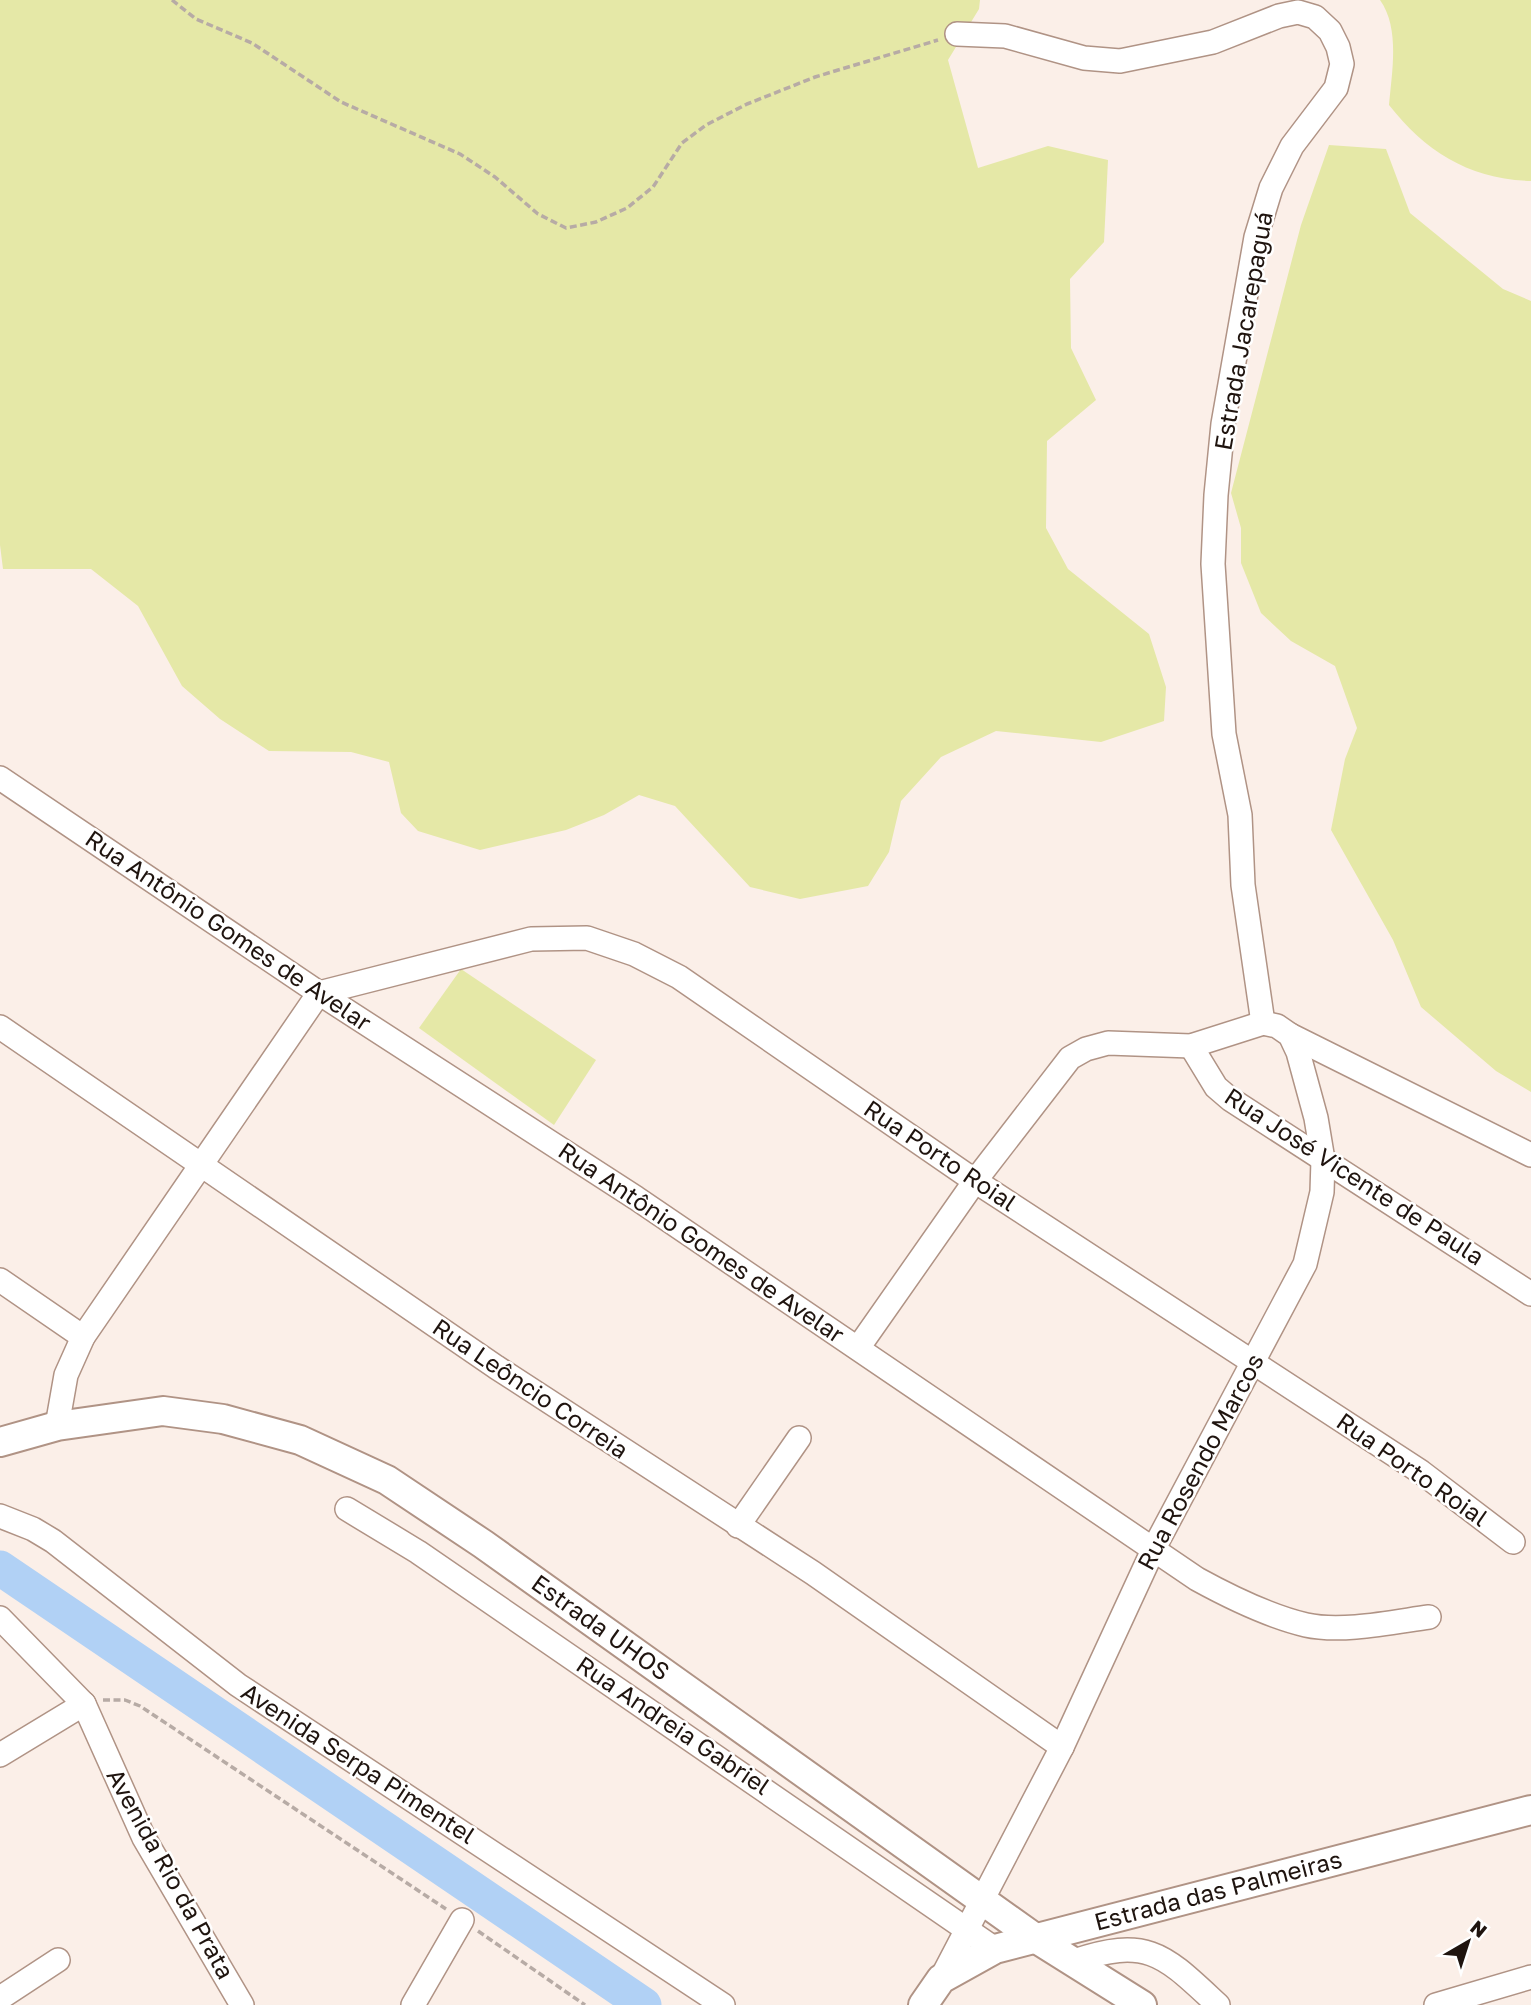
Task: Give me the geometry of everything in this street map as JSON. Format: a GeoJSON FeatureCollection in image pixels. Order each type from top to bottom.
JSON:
{"type":"FeatureCollection","features":[{"type":"Feature","properties":{"kind":"street","name":"Estrada Jacarepaguá"},"geometry":{"type":"LineString","coordinates":[[957,34],[1005,36],[1084,58],[1120,61],[1213,41],[1279,16],[1298,12],[1315,17],[1330,31],[1338,47],[1342,64],[1336,88],[1283,163],[1271,188],[1256,237],[1223,424],[1216,495],[1213,564],[1224,734],[1240,815],[1243,885],[1263,1023]]}},
{"type":"Feature","properties":{"kind":"street","name":"Rua Antônio Gomes de Avelar"},"geometry":{"type":"LineString","coordinates":[[0,778],[319,993],[636,1198],[1153,1549],[1231,1598],[1307,1625],[1365,1626],[1429,1617]]}},
{"type":"Feature","properties":{"kind":"street","name":"Rua Porto Roial"},"geometry":{"type":"LineString","coordinates":[[319,993],[531,939],[587,938],[634,954],[679,977],[975,1181],[1421,1472],[1513,1542]]}},
{"type":"Feature","properties":{"kind":"street"},"geometry":{"type":"LineString","coordinates":[[57,1426],[66,1374],[83,1337],[319,993]]}},
{"type":"Feature","properties":{"kind":"street"},"geometry":{"type":"LineString","coordinates":[[858,1348],[975,1181],[1070,1058],[1086,1049],[1108,1043],[1191,1046],[1263,1023],[1277,1026],[1290,1035],[1531,1154]]}},
{"type":"Feature","properties":{"kind":"street","name":"Rua Leôncio Correia"},"geometry":{"type":"LineString","coordinates":[[0,1027],[507,1375],[824,1581],[1062,1747]]}},
{"type":"Feature","properties":{"kind":"street","name":"Rua Rosendo Marcos"},"geometry":{"type":"LineString","coordinates":[[941,1979],[1062,1747],[1153,1549],[1305,1264],[1322,1192],[1323,1160],[1316,1118],[1290,1035]]}},
{"type":"Feature","properties":{"kind":"street","name":"Rua José Vicente de Paula"},"geometry":{"type":"LineString","coordinates":[[1191,1046],[1216,1087],[1323,1160],[1531,1294]]}},
{"type":"Feature","properties":{"kind":"street"},"geometry":{"type":"LineString","coordinates":[[0,1280],[83,1337]]}},
{"type":"Feature","properties":{"kind":"street","name":"Estrada UHOS"},"geometry":{"type":"LineString","coordinates":[[2,1443],[57,1426],[163,1411],[223,1419],[300,1440],[387,1480],[483,1544],[1035,1938],[1142,2005]]}},
{"type":"Feature","properties":{"kind":"street"},"geometry":{"type":"LineString","coordinates":[[738,1526],[799,1438]]}},
{"type":"Feature","properties":{"kind":"street","name":"Rua Andreia Gabriel"},"geometry":{"type":"LineString","coordinates":[[347,1509],[418,1552],[995,1949]]}},
{"type":"Feature","properties":{"kind":"street","name":"Avenida Serpa Pimentel"},"geometry":{"type":"LineString","coordinates":[[0,1516],[33,1529],[53,1541],[238,1685],[723,2005]]}},
{"type":"Feature","properties":{"kind":"street"},"geometry":{"type":"LineString","coordinates":[[0,1618],[84,1704],[0,1755]]}},
{"type":"Feature","properties":{"kind":"street","name":"Avenida Rio da Prata"},"geometry":{"type":"LineString","coordinates":[[84,1704],[144,1838],[242,2005]]}},
{"type":"Feature","properties":{"kind":"street","name":"Estrada das Palmeiras"},"geometry":{"type":"LineString","coordinates":[[923,2005],[941,1979],[995,1949],[1531,1810]]}},
{"type":"Feature","properties":{"kind":"street"},"geometry":{"type":"LineString","coordinates":[[413,2005],[462,1920]]}},
{"type":"Feature","properties":{"kind":"street"},"geometry":{"type":"LineString","coordinates":[[1074,1961],[1105,1951],[1143,1950],[1177,1967],[1218,2005]]}},
{"type":"Feature","properties":{"kind":"street"},"geometry":{"type":"LineString","coordinates":[[0,1998],[58,1960]]}},
{"type":"Feature","properties":{"kind":"street"},"geometry":{"type":"LineString","coordinates":[[1436,2005],[1531,1977]]}},
{"type":"Feature","properties":{"kind":"path"},"geometry":{"type":"LineString","coordinates":[[172,0],[196,19],[252,43],[341,102],[460,154],[495,177],[538,214],[566,228],[596,222],[627,208],[653,187],[682,143],[706,125],[747,104],[815,77],[957,34]]}},
{"type":"Feature","properties":{"kind":"path"},"geometry":{"type":"LineString","coordinates":[[84,1704],[116,1700],[140,1706],[585,2005]]}},
{"type":"Feature","properties":{"kind":"green space"},"geometry":{"type":"Polygon","coordinates":[[[0,0],[980,0],[979,9],[948,60],[978,168],[1048,146],[1108,160],[1104,242],[1070,279],[1071,348],[1096,400],[1047,441],[1046,528],[1068,569],[1149,634],[1166,687],[1164,721],[1101,742],[996,731],[941,757],[901,801],[889,852],[868,886],[800,899],[750,887],[675,806],[639,795],[604,815],[566,830],[480,850],[418,831],[401,813],[389,762],[351,752],[269,751],[220,719],[182,686],[138,606],[91,569],[3,569],[0,545],[0,0]]]}},
{"type":"Feature","properties":{"kind":"green space"},"geometry":{"type":"Polygon","coordinates":[[[1380,0],[1531,0],[1531,181],[1488,175],[1451,160],[1403,122],[1389,105],[1393,64],[1392,37],[1390,23],[1380,0]]]}},
{"type":"Feature","properties":{"kind":"green space"},"geometry":{"type":"Polygon","coordinates":[[[1329,145],[1386,149],[1410,213],[1503,289],[1531,301],[1531,1092],[1496,1071],[1421,1007],[1393,940],[1331,830],[1345,759],[1357,728],[1335,666],[1291,641],[1261,613],[1241,563],[1241,528],[1231,493],[1301,225],[1329,145]]]}},
{"type":"Feature","properties":{"kind":"green space"},"geometry":{"type":"Polygon","coordinates":[[[461,969],[596,1060],[554,1125],[419,1028],[461,969]]]}},
{"type":"Feature","properties":{"kind":"waterway"},"geometry":{"type":"LineString","coordinates":[[0,1568],[644,2005]]}}]}
